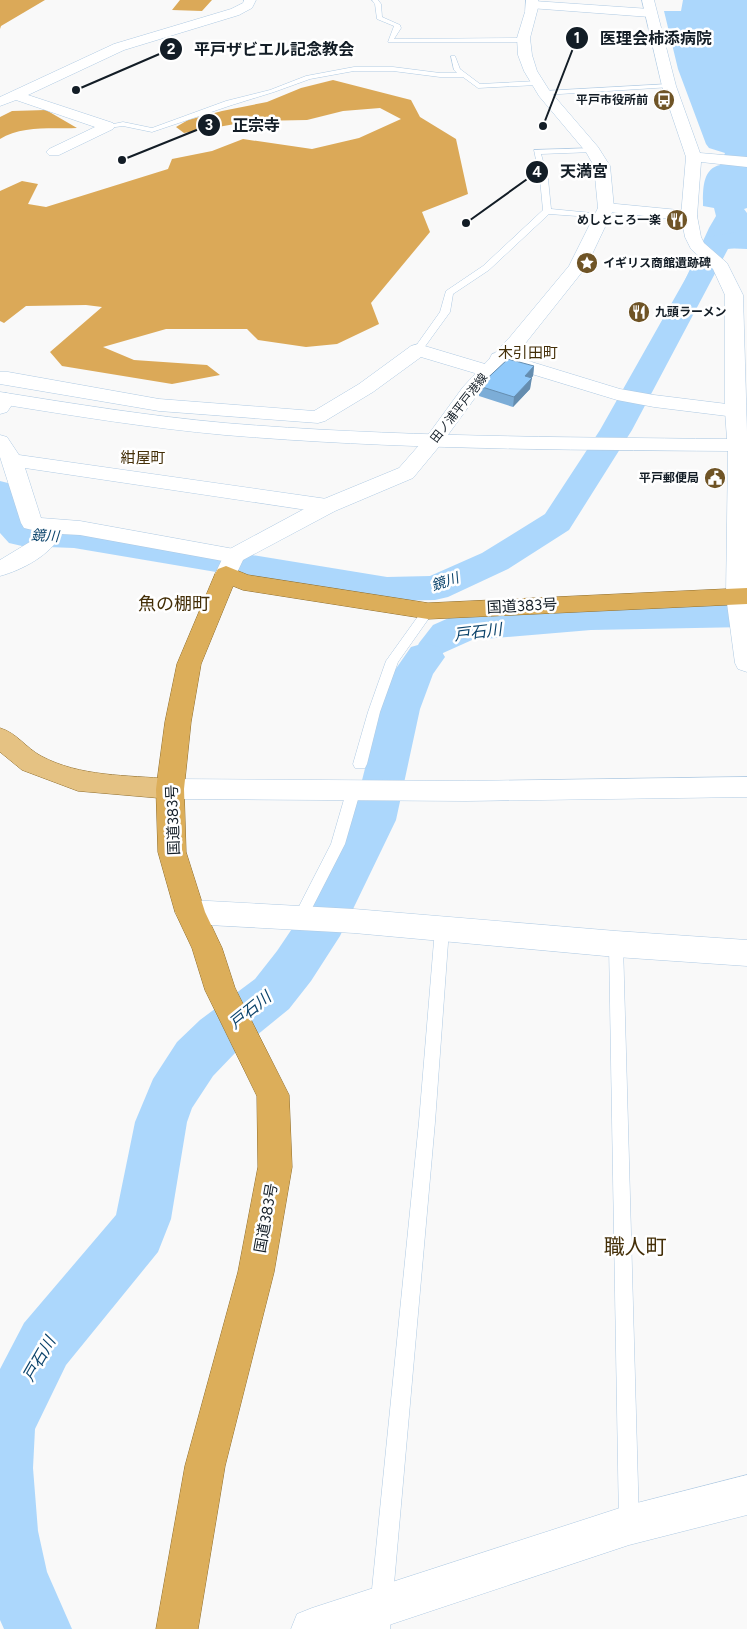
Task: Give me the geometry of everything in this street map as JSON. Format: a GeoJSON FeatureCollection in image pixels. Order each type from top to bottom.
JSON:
{"type":"FeatureCollection","features":[{"type":"Feature","properties":{"kind":"highway","name":"国道383号"},"geometry":{"type":"LineString","coordinates":[[230,565],[243,582],[428,610],[742,596]]}},
{"type":"Feature","properties":{"kind":"highway","name":"国道383号"},"geometry":{"type":"LineString","coordinates":[[177,1629],[205,1466],[256,1272],[275,1167],[272,1095],[220,990],[207,948],[190,912],[172,852],[170,790],[178,722],[189,664],[230,565]]}},
{"type":"Feature","properties":{"kind":"main road"},"geometry":{"type":"LineString","coordinates":[[0,738],[31,762],[78,781],[170,790]]}},
{"type":"Feature","properties":{"kind":"street"},"geometry":{"type":"LineString","coordinates":[[0,102],[119,46],[235,12],[248,5],[250,0]]}},
{"type":"Feature","properties":{"kind":"street"},"geometry":{"type":"LineString","coordinates":[[688,216],[604,212],[602,166],[593,150],[540,88],[528,64],[524,31],[533,3],[649,6],[669,86],[694,157],[688,216],[693,236],[697,245],[721,267],[734,295],[735,411],[742,445],[742,596],[747,662]]}},
{"type":"Feature","properties":{"kind":"street"},"geometry":{"type":"LineString","coordinates":[[15,95],[108,126]]}},
{"type":"Feature","properties":{"kind":"street"},"geometry":{"type":"LineString","coordinates":[[54,152],[108,126]]}},
{"type":"Feature","properties":{"kind":"street"},"geometry":{"type":"LineString","coordinates":[[694,157],[747,162]]}},
{"type":"Feature","properties":{"kind":"street","name":"田ノ浦平戸港線"},"geometry":{"type":"LineString","coordinates":[[230,565],[327,506],[406,473],[436,439],[470,391],[493,364],[517,341],[577,267],[604,212]]}},
{"type":"Feature","properties":{"kind":"street"},"geometry":{"type":"LineString","coordinates":[[0,378],[159,405],[318,417],[366,388],[418,350],[493,364],[617,394],[654,401],[735,411]]}},
{"type":"Feature","properties":{"kind":"street"},"geometry":{"type":"LineString","coordinates":[[1,398],[150,421],[227,428],[436,439],[742,445]]}},
{"type":"Feature","properties":{"kind":"street"},"geometry":{"type":"LineString","coordinates":[[0,441],[12,460],[32,522],[63,542],[180,563],[230,565]]}},
{"type":"Feature","properties":{"kind":"street"},"geometry":{"type":"LineString","coordinates":[[12,460],[327,506]]}},
{"type":"Feature","properties":{"kind":"street"},"geometry":{"type":"LineString","coordinates":[[0,568],[9,565],[51,533]]}},
{"type":"Feature","properties":{"kind":"street"},"geometry":{"type":"LineString","coordinates":[[170,790],[357,777],[404,790],[466,791],[747,787]]}},
{"type":"Feature","properties":{"kind":"street"},"geometry":{"type":"LineString","coordinates":[[190,912],[354,921],[616,944],[747,952]]}},
{"type":"Feature","properties":{"kind":"street"},"geometry":{"type":"LineString","coordinates":[[312,1629],[380,1617],[629,1525],[747,1495]]}},
{"type":"Feature","properties":{"kind":"lane"},"geometry":{"type":"LineString","coordinates":[[375,0],[378,4],[379,18],[397,25],[398,28],[390,41],[524,40]]}},
{"type":"Feature","properties":{"kind":"lane"},"geometry":{"type":"LineString","coordinates":[[453,57],[457,70],[478,86],[540,88],[669,86]]}},
{"type":"Feature","properties":{"kind":"lane"},"geometry":{"type":"LineString","coordinates":[[108,126],[123,124],[152,130],[229,103],[272,91],[308,77],[354,69],[465,75]]}},
{"type":"Feature","properties":{"kind":"lane"},"geometry":{"type":"LineString","coordinates":[[547,211],[544,179],[537,152],[593,150]]}},
{"type":"Feature","properties":{"kind":"lane"},"geometry":{"type":"LineString","coordinates":[[418,350],[445,312],[449,293],[486,268],[547,211],[604,212]]}},
{"type":"Feature","properties":{"kind":"lane"},"geometry":{"type":"LineString","coordinates":[[300,918],[338,844],[374,712],[392,661],[428,610]]}},
{"type":"Feature","properties":{"kind":"lane"},"geometry":{"type":"LineString","coordinates":[[380,1617],[426,1132],[442,929]]}},
{"type":"Feature","properties":{"kind":"lane"},"geometry":{"type":"LineString","coordinates":[[616,944],[629,1525]]}},
{"type":"Feature","properties":{"kind":"shaded area"},"geometry":{"type":"Polygon","coordinates":[[[0,0],[45,0],[1,26],[0,29],[0,0]]]}},
{"type":"Feature","properties":{"kind":"shaded area"},"geometry":{"type":"Polygon","coordinates":[[[180,0],[212,0],[202,11],[172,10],[180,0]]]}},
{"type":"Feature","properties":{"kind":"shaded area"},"geometry":{"type":"Polygon","coordinates":[[[333,80],[411,100],[420,117],[456,139],[468,194],[422,212],[430,232],[371,303],[379,324],[337,344],[306,347],[258,340],[247,329],[166,329],[103,347],[134,360],[207,365],[220,375],[172,384],[62,366],[50,352],[102,307],[86,305],[26,306],[4,323],[0,321],[0,191],[22,181],[38,184],[28,204],[46,207],[168,169],[172,159],[212,151],[243,139],[312,149],[359,138],[401,119],[380,108],[343,111],[307,120],[252,121],[184,133],[176,127],[188,120],[267,102],[301,88],[333,80]]]}},
{"type":"Feature","properties":{"kind":"shaded area"},"geometry":{"type":"Polygon","coordinates":[[[46,110],[77,128],[27,130],[0,139],[0,117],[12,111],[46,110]]]}},
{"type":"Feature","properties":{"kind":"water"},"geometry":{"type":"Polygon","coordinates":[[[683,0],[747,0],[747,208],[744,209],[747,213],[747,249],[723,248],[709,279],[685,318],[668,317],[716,216],[714,208],[703,206],[704,187],[710,171],[720,165],[725,153],[709,148],[706,144],[678,69],[664,11],[681,11],[683,0]]]}},
{"type":"Feature","properties":{"kind":"water"},"geometry":{"type":"Polygon","coordinates":[[[747,604],[747,627],[591,630],[472,640],[443,653],[430,668],[407,713],[391,705],[419,643],[433,625],[451,617],[747,604]]]}},
{"type":"Feature","properties":{"kind":"building"},"geometry":{"type":"Polygon","coordinates":[[[508,359],[534,366],[525,376],[532,378],[514,397],[479,386],[508,359]]]}},
{"type":"Feature","properties":{"kind":"waterway","name":"鏡川"},"geometry":{"type":"LineString","coordinates":[[0,491],[5,517],[22,535],[74,537],[387,589],[435,588],[495,561],[557,522],[616,430],[718,243],[747,238]]}},
{"type":"Feature","properties":{"kind":"waterway","name":"戸石川"},"geometry":{"type":"LineString","coordinates":[[38,1629],[15,1576],[5,1531],[1,1468],[4,1425],[45,1344],[138,1232],[143,1219],[161,1122],[171,1096],[195,1059],[218,1036],[272,994],[294,966],[323,922],[374,820],[400,709],[415,670],[425,657]]}},
{"type":"Feature","properties":{"kind":"place","name":"平戸ザビエル記念教会"},"geometry":{"type":"Point","coordinates":[76,90]}},
{"type":"Feature","properties":{"kind":"place","name":"平戸市役所前"},"geometry":{"type":"Point","coordinates":[664,100]}},
{"type":"Feature","properties":{"kind":"place","name":"医理会柿添病院"},"geometry":{"type":"Point","coordinates":[543,126]}},
{"type":"Feature","properties":{"kind":"place","name":"正宗寺"},"geometry":{"type":"Point","coordinates":[122,160]}},
{"type":"Feature","properties":{"kind":"place","name":"めしところ一楽"},"geometry":{"type":"Point","coordinates":[677,220]}},
{"type":"Feature","properties":{"kind":"place","name":"天満宮"},"geometry":{"type":"Point","coordinates":[466,223]}},
{"type":"Feature","properties":{"kind":"place","name":"イギリス商館遺跡碑"},"geometry":{"type":"Point","coordinates":[587,263]}},
{"type":"Feature","properties":{"kind":"place","name":"九頭ラーメン"},"geometry":{"type":"Point","coordinates":[639,312]}},
{"type":"Feature","properties":{"kind":"place","name":"平戸郵便局"},"geometry":{"type":"Point","coordinates":[715,478]}},
{"type":"Feature","properties":{"kind":"district","name":"木引田町"},"geometry":{"type":"Point","coordinates":[528,353]}},
{"type":"Feature","properties":{"kind":"district","name":"紺屋町"},"geometry":{"type":"Point","coordinates":[143,458]}},
{"type":"Feature","properties":{"kind":"district","name":"魚の棚町"},"geometry":{"type":"Point","coordinates":[174,604]}},
{"type":"Feature","properties":{"kind":"district","name":"職人町"},"geometry":{"type":"Point","coordinates":[635,1246]}}]}
